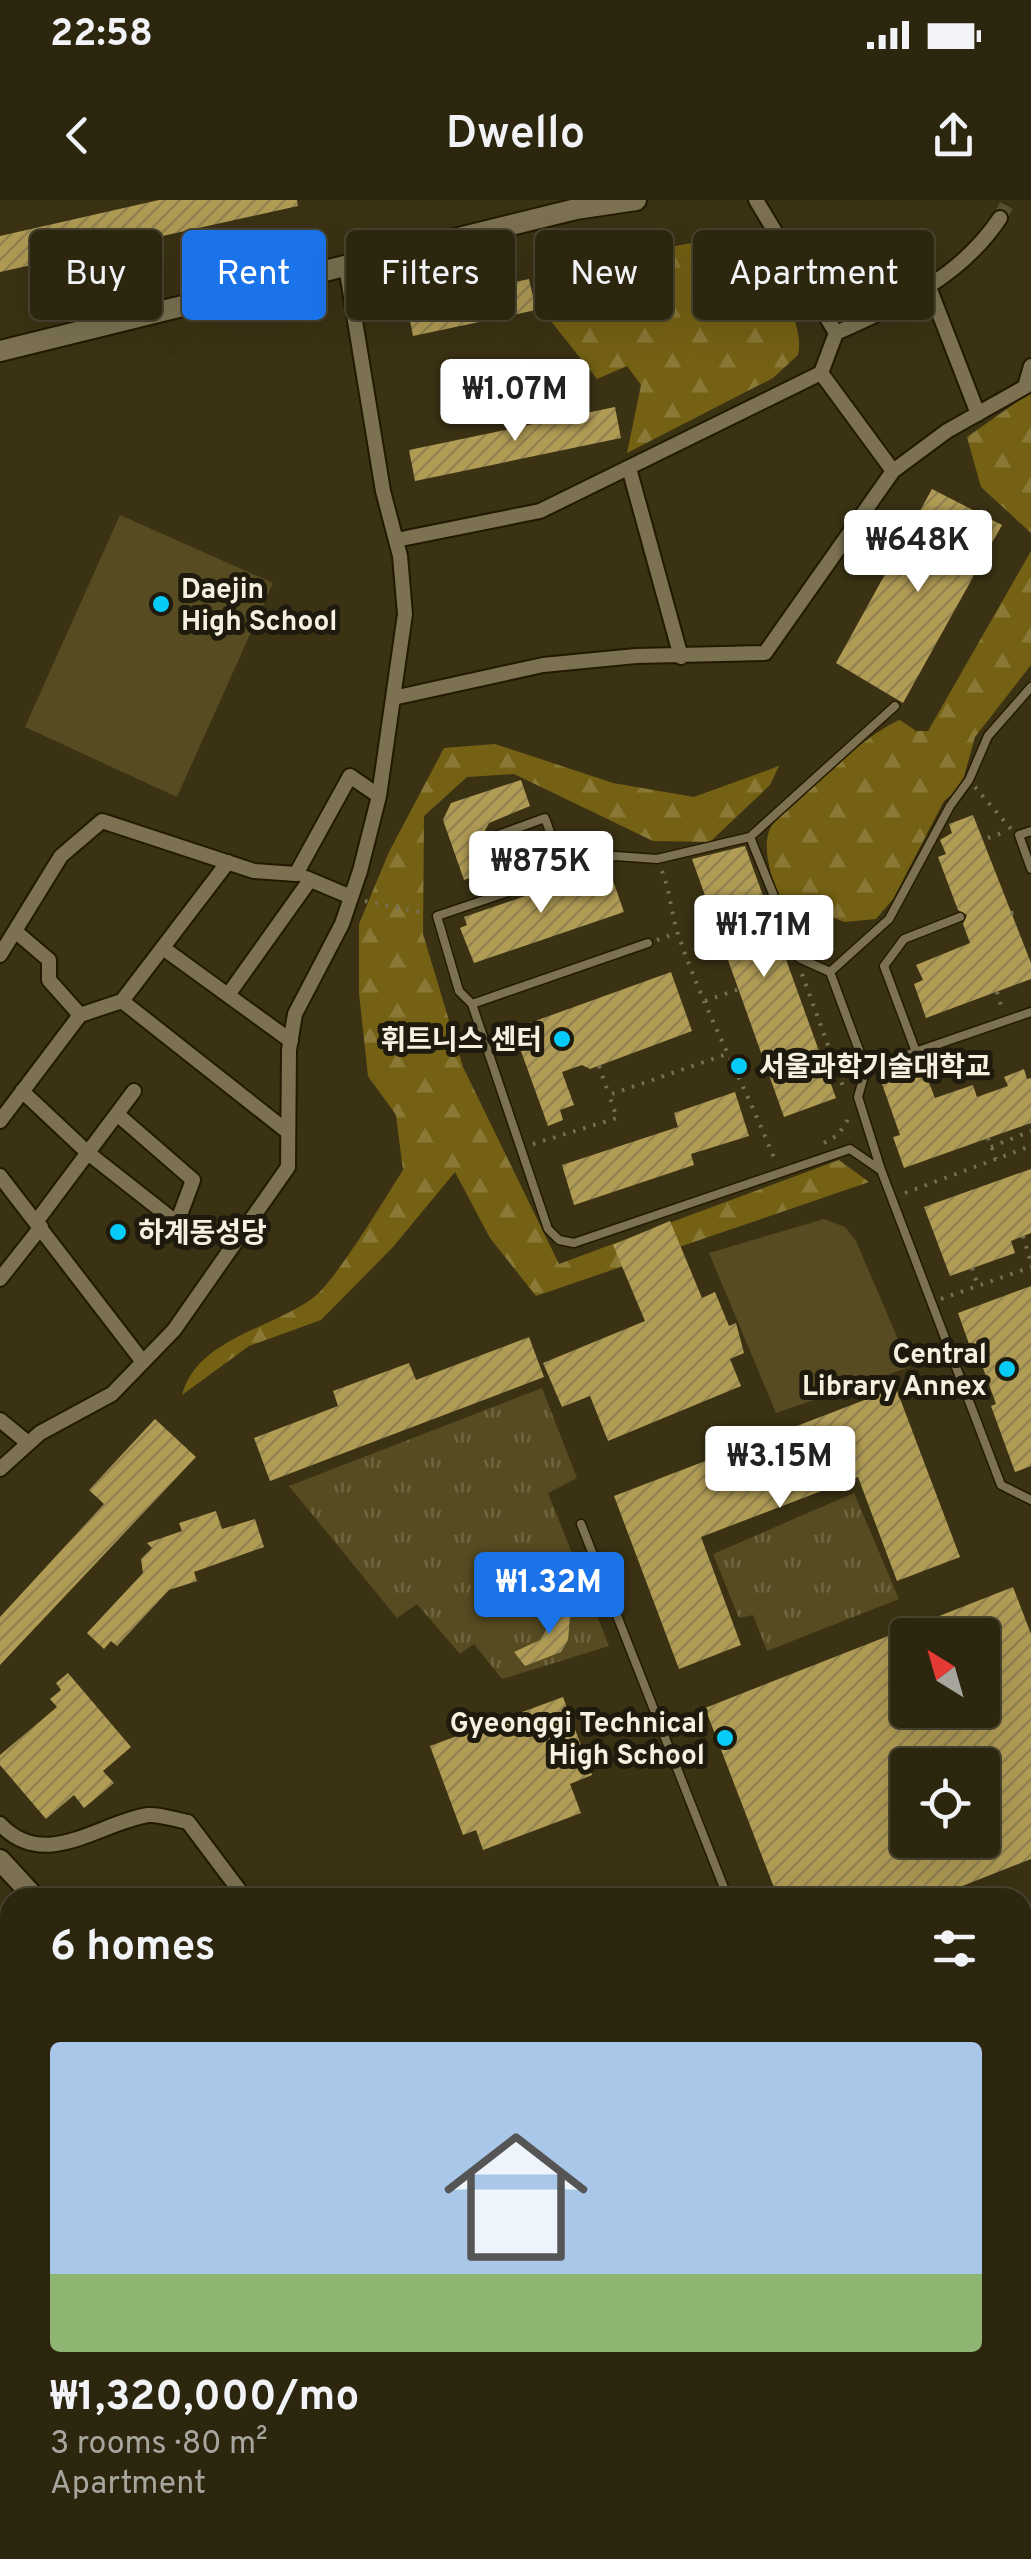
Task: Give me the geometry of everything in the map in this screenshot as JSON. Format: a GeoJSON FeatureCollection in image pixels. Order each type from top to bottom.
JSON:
{"type":"FeatureCollection","features":[{"type":"Feature","properties":{"kind":"main road"},"geometry":{"type":"LineString","coordinates":[[491,230],[576,209],[636,200]]}},
{"type":"Feature","properties":{"kind":"main road"},"geometry":{"type":"LineString","coordinates":[[0,351],[346,266]]}},
{"type":"Feature","properties":{"kind":"main road"},"geometry":{"type":"LineString","coordinates":[[0,1860],[26,1888]]}},
{"type":"Feature","properties":{"kind":"street"},"geometry":{"type":"LineString","coordinates":[[756,200],[836,333]]}},
{"type":"Feature","properties":{"kind":"street"},"geometry":{"type":"LineString","coordinates":[[934,283],[964,262],[1000,218]]}},
{"type":"Feature","properties":{"kind":"street"},"geometry":{"type":"LineString","coordinates":[[934,300],[978,414]]}},
{"type":"Feature","properties":{"kind":"street"},"geometry":{"type":"LineString","coordinates":[[0,1469],[28,1442],[112,1394],[143,1362],[216,1276],[288,1168],[295,1014],[351,898],[379,796],[405,614],[396,540],[356,320]]}},
{"type":"Feature","properties":{"kind":"street"},"geometry":{"type":"LineString","coordinates":[[396,540],[540,511],[821,373],[836,333],[862,320]]}},
{"type":"Feature","properties":{"kind":"street"},"geometry":{"type":"LineString","coordinates":[[393,698],[543,664],[765,653],[892,471],[1024,387],[1031,366]]}},
{"type":"Feature","properties":{"kind":"street"},"geometry":{"type":"LineString","coordinates":[[821,373],[892,471]]}},
{"type":"Feature","properties":{"kind":"street"},"geometry":{"type":"LineString","coordinates":[[629,468],[682,657]]}},
{"type":"Feature","properties":{"kind":"street"},"geometry":{"type":"LineString","coordinates":[[228,995],[303,877],[350,776],[379,796]]}},
{"type":"Feature","properties":{"kind":"street"},"geometry":{"type":"LineString","coordinates":[[0,954],[61,856],[102,821],[254,871],[303,877],[351,898]]}},
{"type":"Feature","properties":{"kind":"street"},"geometry":{"type":"LineString","coordinates":[[0,1121],[80,1016],[122,1001],[228,862]]}},
{"type":"Feature","properties":{"kind":"street"},"geometry":{"type":"LineString","coordinates":[[15,931],[50,960],[49,980],[80,1016]]}},
{"type":"Feature","properties":{"kind":"street"},"geometry":{"type":"LineString","coordinates":[[162,948],[291,1041]]}},
{"type":"Feature","properties":{"kind":"street"},"geometry":{"type":"LineString","coordinates":[[122,1001],[288,1132]]}},
{"type":"Feature","properties":{"kind":"street"},"geometry":{"type":"LineString","coordinates":[[22,1091],[88,1152],[177,1223],[193,1180],[117,1114]]}},
{"type":"Feature","properties":{"kind":"street"},"geometry":{"type":"LineString","coordinates":[[0,1279],[134,1091]]}},
{"type":"Feature","properties":{"kind":"street"},"geometry":{"type":"LineString","coordinates":[[0,1176],[143,1362]]}},
{"type":"Feature","properties":{"kind":"street"},"geometry":{"type":"LineString","coordinates":[[0,1420],[28,1442]]}},
{"type":"Feature","properties":{"kind":"street"},"geometry":{"type":"LineString","coordinates":[[0,1824],[9,1834],[52,1848],[151,1814],[188,1822],[238,1888]]}},
{"type":"Feature","properties":{"kind":"lane"},"geometry":{"type":"LineString","coordinates":[[830,972],[889,919],[950,806],[969,780],[988,736],[1031,687]]}},
{"type":"Feature","properties":{"kind":"lane"},"geometry":{"type":"LineString","coordinates":[[880,1170],[850,1149],[574,1243],[558,1240],[548,1229],[472,1004],[459,991],[437,916],[615,856],[657,858],[705,851],[750,837],[895,706]]}},
{"type":"Feature","properties":{"kind":"lane"},"geometry":{"type":"LineString","coordinates":[[506,891],[487,839],[545,818],[564,872]]}},
{"type":"Feature","properties":{"kind":"lane"},"geometry":{"type":"LineString","coordinates":[[1031,831],[1020,835],[1031,868]]}},
{"type":"Feature","properties":{"kind":"lane"},"geometry":{"type":"LineString","coordinates":[[750,837],[799,958],[830,972],[866,1069],[858,1097],[880,1170],[1001,1484],[1031,1500]]}},
{"type":"Feature","properties":{"kind":"lane"},"geometry":{"type":"LineString","coordinates":[[916,1052],[884,966],[904,940],[960,917]]}},
{"type":"Feature","properties":{"kind":"lane"},"geometry":{"type":"LineString","coordinates":[[472,1004],[648,944]]}},
{"type":"Feature","properties":{"kind":"lane"},"geometry":{"type":"LineString","coordinates":[[866,1069],[1031,1012]]}},
{"type":"Feature","properties":{"kind":"lane"},"geometry":{"type":"LineString","coordinates":[[580,1524],[724,1888]]}},
{"type":"Feature","properties":{"kind":"path"},"geometry":{"type":"LineString","coordinates":[[969,780],[1011,829]]}},
{"type":"Feature","properties":{"kind":"path"},"geometry":{"type":"LineString","coordinates":[[657,858],[672,894],[677,933],[724,1055],[779,1172]]}},
{"type":"Feature","properties":{"kind":"path"},"geometry":{"type":"LineString","coordinates":[[351,898],[437,916]]}},
{"type":"Feature","properties":{"kind":"path"},"geometry":{"type":"LineString","coordinates":[[648,944],[677,933]]}},
{"type":"Feature","properties":{"kind":"path"},"geometry":{"type":"LineString","coordinates":[[798,965],[851,1108],[851,1119],[823,1144]]}},
{"type":"Feature","properties":{"kind":"path"},"geometry":{"type":"LineString","coordinates":[[794,980],[803,978]]}},
{"type":"Feature","properties":{"kind":"path"},"geometry":{"type":"LineString","coordinates":[[704,1002],[738,990]]}},
{"type":"Feature","properties":{"kind":"path"},"geometry":{"type":"LineString","coordinates":[[997,992],[1002,1009]]}},
{"type":"Feature","properties":{"kind":"path"},"geometry":{"type":"LineString","coordinates":[[609,1095],[724,1055]]}},
{"type":"Feature","properties":{"kind":"path"},"geometry":{"type":"LineString","coordinates":[[519,1148],[617,1118],[599,1066]]}},
{"type":"Feature","properties":{"kind":"path"},"geometry":{"type":"LineString","coordinates":[[991,1147],[1031,1131]]}},
{"type":"Feature","properties":{"kind":"path"},"geometry":{"type":"LineString","coordinates":[[988,1138],[996,1159]]}},
{"type":"Feature","properties":{"kind":"path"},"geometry":{"type":"LineString","coordinates":[[891,1198],[1031,1146]]}},
{"type":"Feature","properties":{"kind":"path"},"geometry":{"type":"LineString","coordinates":[[774,1160],[790,1155]]}},
{"type":"Feature","properties":{"kind":"path"},"geometry":{"type":"LineString","coordinates":[[931,1302],[1031,1265],[1023,1236]]}},
{"type":"Feature","properties":{"kind":"path"},"geometry":{"type":"LineString","coordinates":[[972,1268],[978,1286]]}},
{"type":"Feature","properties":{"kind":"green space"},"geometry":{"type":"Polygon","coordinates":[[[693,243],[693,320],[794,320],[798,355],[773,378],[627,453],[641,385],[627,366],[597,379],[550,320],[673,320],[673,246],[693,243]]]}},
{"type":"Feature","properties":{"kind":"green space"},"geometry":{"type":"Polygon","coordinates":[[[1031,392],[1031,533],[981,487],[967,437],[1031,392]]]}},
{"type":"Feature","properties":{"kind":"green space"},"geometry":{"type":"Polygon","coordinates":[[[120,515],[273,583],[177,797],[25,727],[120,515]]]}},
{"type":"Feature","properties":{"kind":"green space"},"geometry":{"type":"Polygon","coordinates":[[[1031,551],[1031,665],[975,737],[961,787],[944,801],[893,899],[876,919],[845,922],[777,898],[767,845],[777,819],[830,769],[888,726],[900,720],[916,731],[928,731],[1031,551]]]}},
{"type":"Feature","properties":{"kind":"green space"},"geometry":{"type":"Polygon","coordinates":[[[495,744],[613,783],[694,797],[779,766],[770,785],[710,842],[653,841],[514,774],[467,777],[424,816],[423,934],[463,1067],[559,1264],[839,1160],[869,1182],[536,1296],[490,1238],[455,1172],[393,1247],[321,1320],[249,1346],[182,1395],[190,1376],[220,1347],[297,1308],[324,1288],[403,1170],[396,1115],[368,1076],[359,993],[359,924],[389,852],[444,748],[495,744]]]}},
{"type":"Feature","properties":{"kind":"green space"},"geometry":{"type":"Polygon","coordinates":[[[824,1219],[845,1227],[856,1241],[910,1367],[776,1413],[709,1253],[824,1219]]]}},
{"type":"Feature","properties":{"kind":"green space"},"geometry":{"type":"Polygon","coordinates":[[[542,1388],[577,1478],[548,1493],[609,1646],[502,1679],[474,1644],[460,1654],[417,1604],[397,1618],[289,1486],[542,1388]]]}},
{"type":"Feature","properties":{"kind":"green space"},"geometry":{"type":"Polygon","coordinates":[[[854,1493],[899,1599],[767,1651],[753,1615],[739,1618],[713,1554],[854,1493]]]}},
{"type":"Feature","properties":{"kind":"building"},"geometry":{"type":"Polygon","coordinates":[[[159,200],[297,200],[298,206],[162,236],[162,230],[30,230],[30,265],[0,272],[0,236],[159,200]]]}},
{"type":"Feature","properties":{"kind":"building"},"geometry":{"type":"Polygon","coordinates":[[[529,279],[535,310],[515,314],[515,282],[529,279]]]}},
{"type":"Feature","properties":{"kind":"building"},"geometry":{"type":"Polygon","coordinates":[[[410,320],[489,320],[413,336],[410,320]]]}},
{"type":"Feature","properties":{"kind":"building"},"geometry":{"type":"Polygon","coordinates":[[[615,407],[621,438],[415,481],[409,450],[615,407]]]}},
{"type":"Feature","properties":{"kind":"building"},"geometry":{"type":"Polygon","coordinates":[[[932,489],[1002,525],[903,703],[836,663],[932,489]]]}},
{"type":"Feature","properties":{"kind":"building"},"geometry":{"type":"Polygon","coordinates":[[[521,780],[530,806],[489,823],[480,839],[491,871],[464,880],[443,820],[451,803],[521,780]]]}},
{"type":"Feature","properties":{"kind":"building"},"geometry":{"type":"Polygon","coordinates":[[[973,815],[1031,963],[1031,979],[926,1018],[914,984],[923,980],[916,965],[970,943],[963,924],[967,915],[958,910],[938,857],[946,854],[940,840],[952,833],[949,824],[973,815]]]}},
{"type":"Feature","properties":{"kind":"building"},"geometry":{"type":"Polygon","coordinates":[[[745,846],[836,1098],[784,1117],[692,859],[745,846]]]}},
{"type":"Feature","properties":{"kind":"building"},"geometry":{"type":"Polygon","coordinates":[[[601,870],[604,878],[611,875],[624,912],[474,963],[460,928],[467,925],[464,917],[601,870]]]}},
{"type":"Feature","properties":{"kind":"building"},"geometry":{"type":"Polygon","coordinates":[[[671,972],[692,1031],[590,1069],[582,1065],[562,1072],[574,1105],[560,1110],[563,1120],[548,1126],[513,1029],[671,972]]]}},
{"type":"Feature","properties":{"kind":"building"},"geometry":{"type":"Polygon","coordinates":[[[922,1065],[935,1098],[973,1085],[977,1097],[1008,1086],[1004,1077],[1024,1069],[1027,1079],[1031,1078],[1031,1123],[904,1168],[893,1137],[900,1135],[881,1081],[922,1065]]]}},
{"type":"Feature","properties":{"kind":"building"},"geometry":{"type":"Polygon","coordinates":[[[735,1092],[749,1136],[691,1154],[694,1165],[574,1205],[562,1165],[678,1127],[674,1113],[735,1092]]]}},
{"type":"Feature","properties":{"kind":"building"},"geometry":{"type":"Polygon","coordinates":[[[1031,1169],[1031,1233],[1011,1241],[1015,1253],[950,1276],[924,1207],[1031,1169]]]}},
{"type":"Feature","properties":{"kind":"building"},"geometry":{"type":"Polygon","coordinates":[[[670,1221],[702,1298],[715,1292],[729,1326],[736,1323],[744,1353],[730,1359],[741,1386],[608,1441],[590,1396],[562,1407],[543,1363],[645,1321],[613,1245],[670,1221]]]}},
{"type":"Feature","properties":{"kind":"building","name":"Central Library Annex"},"geometry":{"type":"Polygon","coordinates":[[[1031,1286],[1031,1466],[1015,1472],[991,1406],[996,1404],[958,1313],[1031,1286]]]}},
{"type":"Feature","properties":{"kind":"building"},"geometry":{"type":"Polygon","coordinates":[[[529,1337],[544,1377],[270,1481],[254,1438],[338,1406],[333,1391],[409,1363],[416,1380],[529,1337]]]}},
{"type":"Feature","properties":{"kind":"building"},"geometry":{"type":"Polygon","coordinates":[[[896,1388],[960,1557],[897,1581],[858,1477],[701,1537],[741,1645],[679,1669],[614,1496],[896,1388]]]}},
{"type":"Feature","properties":{"kind":"building"},"geometry":{"type":"Polygon","coordinates":[[[155,1419],[196,1457],[0,1665],[0,1617],[104,1504],[89,1490],[155,1419]]]}},
{"type":"Feature","properties":{"kind":"building"},"geometry":{"type":"Polygon","coordinates":[[[216,1511],[222,1529],[255,1519],[264,1547],[194,1572],[197,1581],[169,1590],[117,1646],[111,1641],[104,1649],[87,1633],[143,1573],[141,1559],[152,1548],[147,1543],[182,1531],[179,1523],[216,1511]]]}},
{"type":"Feature","properties":{"kind":"building"},"geometry":{"type":"Polygon","coordinates":[[[1013,1587],[1031,1634],[1031,1859],[957,1888],[774,1888],[705,1708],[890,1635],[890,1728],[1000,1728],[1000,1618],[934,1618],[1013,1587]]]}},
{"type":"Feature","properties":{"kind":"building"},"geometry":{"type":"Polygon","coordinates":[[[549,1604],[571,1606],[568,1640],[561,1652],[525,1666],[514,1652],[540,1640],[547,1629],[549,1604]]]}},
{"type":"Feature","properties":{"kind":"building"},"geometry":{"type":"Polygon","coordinates":[[[68,1673],[131,1747],[103,1771],[114,1783],[84,1808],[74,1795],[46,1819],[0,1765],[0,1755],[57,1707],[50,1699],[61,1690],[56,1683],[68,1673]]]}},
{"type":"Feature","properties":{"kind":"building"},"geometry":{"type":"Polygon","coordinates":[[[563,1697],[592,1775],[570,1784],[581,1813],[483,1850],[476,1830],[463,1835],[430,1746],[563,1697]]]}},
{"type":"Feature","properties":{"kind":"tunnel"},"geometry":{"type":"LineString","coordinates":[[1000,218],[1009,200]]}},
{"type":"Feature","properties":{"kind":"place","name":"Daejin High School"},"geometry":{"type":"Point","coordinates":[161,604]}},
{"type":"Feature","properties":{"kind":"place","name":"휘트니스 센터"},"geometry":{"type":"Point","coordinates":[562,1039]}},
{"type":"Feature","properties":{"kind":"place","name":"서울과학기술대학교"},"geometry":{"type":"Point","coordinates":[739,1066]}},
{"type":"Feature","properties":{"kind":"place","name":"하계동성당"},"geometry":{"type":"Point","coordinates":[118,1232]}},
{"type":"Feature","properties":{"kind":"place","name":"Central Library Annex"},"geometry":{"type":"Point","coordinates":[1007,1369]}},
{"type":"Feature","properties":{"kind":"place","name":"Gyeonggi Technical High School"},"geometry":{"type":"Point","coordinates":[725,1738]}}]}
